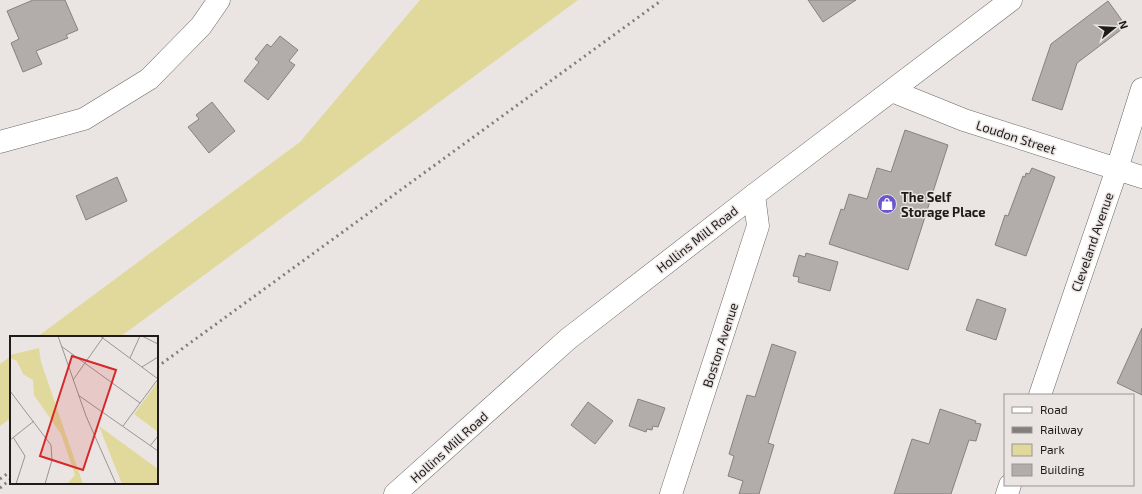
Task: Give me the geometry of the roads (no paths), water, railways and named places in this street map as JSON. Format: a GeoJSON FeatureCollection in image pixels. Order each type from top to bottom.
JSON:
{"type":"FeatureCollection","features":[{"type":"Feature","properties":{"kind":"street"},"geometry":{"type":"LineString","coordinates":[[0,142],[84,120],[149,78],[201,26],[219,0]]}},
{"type":"Feature","properties":{"kind":"street","name":"Hollins Mill Road"},"geometry":{"type":"LineString","coordinates":[[395,494],[568,339],[754,195],[1011,0]]}},
{"type":"Feature","properties":{"kind":"street","name":"Cleveland Avenue"},"geometry":{"type":"LineString","coordinates":[[1040,394],[1117,169],[1142,89]]}},
{"type":"Feature","properties":{"kind":"street","name":"Loudon Street"},"geometry":{"type":"LineString","coordinates":[[892,91],[964,120],[1142,177]]}},
{"type":"Feature","properties":{"kind":"street","name":"Boston Avenue"},"geometry":{"type":"LineString","coordinates":[[671,494],[758,226],[754,195]]}},
{"type":"Feature","properties":{"kind":"railway"},"geometry":{"type":"LineString","coordinates":[[158,366],[662,0]]}},
{"type":"Feature","properties":{"kind":"railway"},"geometry":{"type":"LineString","coordinates":[[0,479],[10,472]]}},
{"type":"Feature","properties":{"kind":"railway"},"geometry":{"type":"LineString","coordinates":[[0,488],[10,480]]}},
{"type":"Feature","properties":{"kind":"place","name":"The Self Storage Place"},"geometry":{"type":"Point","coordinates":[887,204]}}]}
